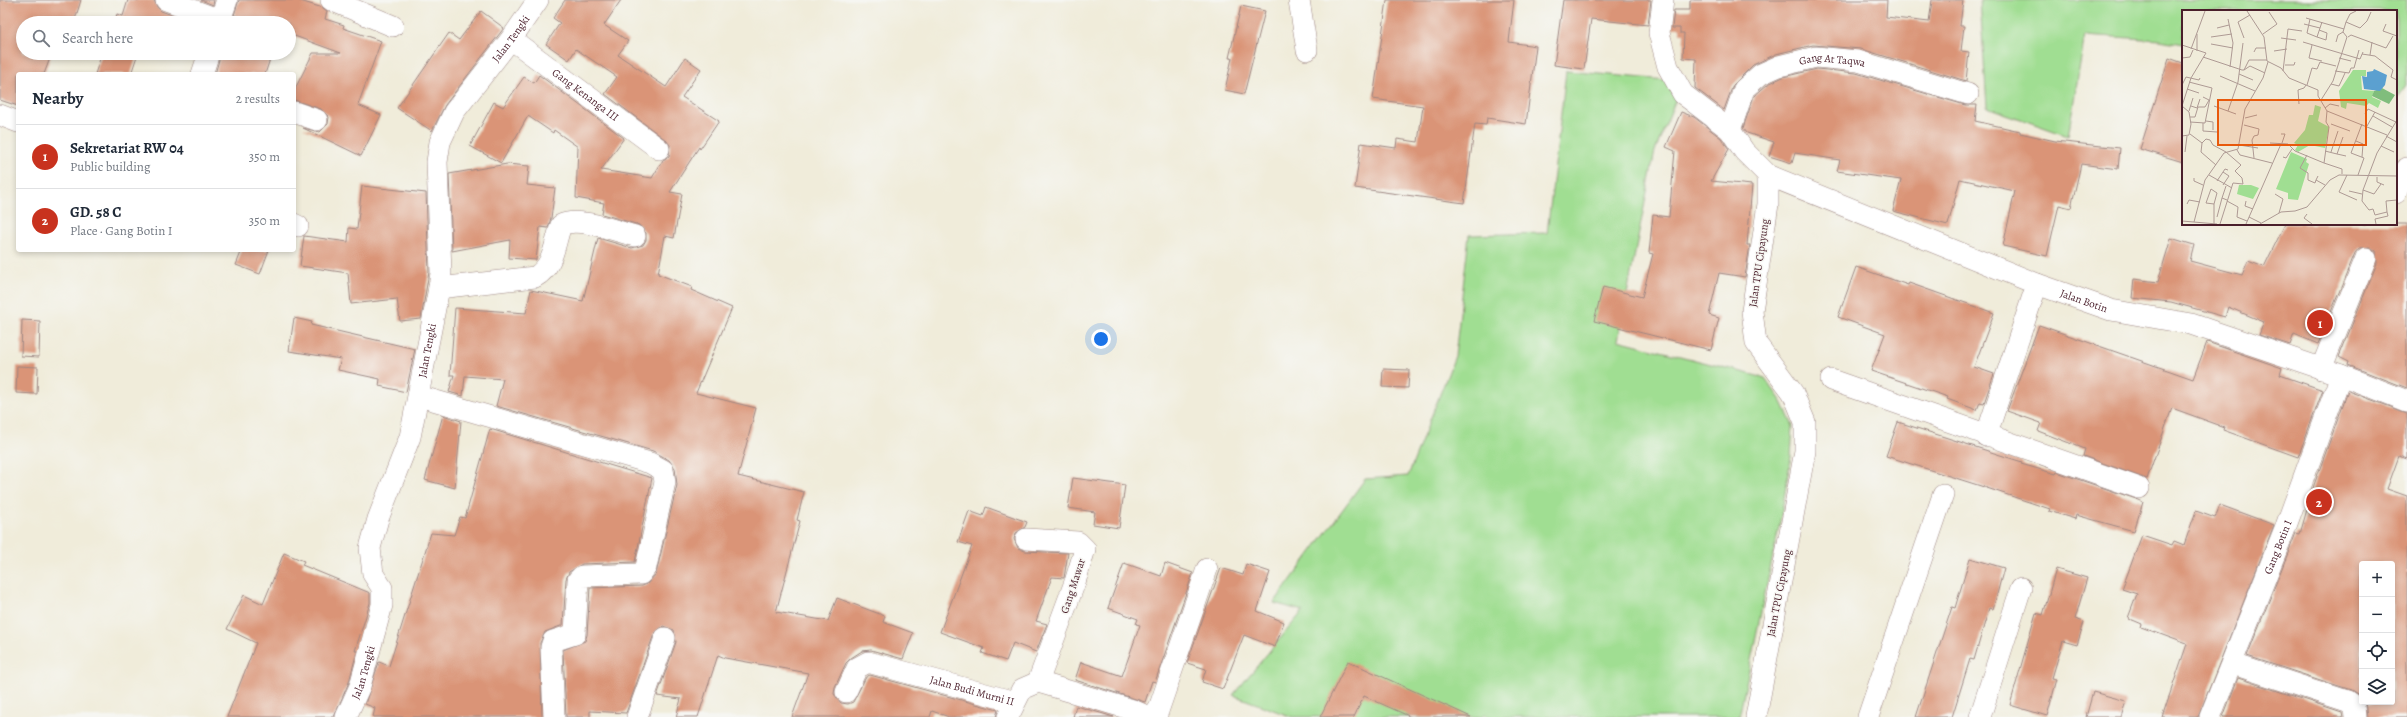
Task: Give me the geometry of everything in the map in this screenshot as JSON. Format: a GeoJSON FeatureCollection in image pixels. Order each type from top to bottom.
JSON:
{"type":"FeatureCollection","features":[{"type":"Feature","properties":{"kind":"street"},"geometry":{"type":"LineString","coordinates":[[166,0],[206,16]]}},
{"type":"Feature","properties":{"kind":"street"},"geometry":{"type":"LineString","coordinates":[[221,16],[227,0]]}},
{"type":"Feature","properties":{"kind":"street"},"geometry":{"type":"LineString","coordinates":[[331,0],[393,26]]}},
{"type":"Feature","properties":{"kind":"street","name":"Jalan Tengki"},"geometry":{"type":"LineString","coordinates":[[346,717],[362,679],[382,605],[382,588],[373,574],[370,548],[378,519],[410,437],[439,288],[441,273],[437,162],[440,142],[454,112],[511,40],[538,0]]}},
{"type":"Feature","properties":{"kind":"street"},"geometry":{"type":"LineString","coordinates":[[1300,0],[1307,50]]}},
{"type":"Feature","properties":{"kind":"street"},"geometry":{"type":"LineString","coordinates":[[1663,0],[1659,33],[1668,67],[1683,94],[1730,130],[1744,151],[1768,175]]}},
{"type":"Feature","properties":{"kind":"street","name":"Gang Kenanga III"},"geometry":{"type":"LineString","coordinates":[[511,40],[659,149]]}},
{"type":"Feature","properties":{"kind":"street","name":"Gang At Taqwa"},"geometry":{"type":"LineString","coordinates":[[1730,130],[1744,89],[1761,74],[1779,66],[1816,57],[1858,62],[1968,94]]}},
{"type":"Feature","properties":{"kind":"street"},"geometry":{"type":"LineString","coordinates":[[203,72],[207,60]]}},
{"type":"Feature","properties":{"kind":"street"},"geometry":{"type":"LineString","coordinates":[[296,113],[317,120]]}},
{"type":"Feature","properties":{"kind":"street"},"geometry":{"type":"LineString","coordinates":[[0,115],[16,121]]}},
{"type":"Feature","properties":{"kind":"street"},"geometry":{"type":"LineString","coordinates":[[2397,191],[2407,168]]}},
{"type":"Feature","properties":{"kind":"street","name":"Jalan Botin"},"geometry":{"type":"LineString","coordinates":[[1768,175],[2037,284],[2111,310],[2191,324],[2321,368],[2407,401]]}},
{"type":"Feature","properties":{"kind":"street","name":"Jalan TPU Cipayung"},"geometry":{"type":"LineString","coordinates":[[1756,717],[1805,452],[1805,422],[1793,393],[1756,344],[1752,311],[1768,204],[1768,175]]}},
{"type":"Feature","properties":{"kind":"street"},"geometry":{"type":"LineString","coordinates":[[439,288],[535,277],[544,272],[549,264],[561,225],[567,222],[577,222],[635,236]]}},
{"type":"Feature","properties":{"kind":"street"},"geometry":{"type":"LineString","coordinates":[[2321,368],[2366,258]]}},
{"type":"Feature","properties":{"kind":"street"},"geometry":{"type":"LineString","coordinates":[[1986,436],[2037,284]]}},
{"type":"Feature","properties":{"kind":"street","name":"Gang Botin I"},"geometry":{"type":"LineString","coordinates":[[2210,717],[2233,664],[2341,376]]}},
{"type":"Feature","properties":{"kind":"street"},"geometry":{"type":"LineString","coordinates":[[1831,380],[1986,436],[2139,488]]}},
{"type":"Feature","properties":{"kind":"street"},"geometry":{"type":"LineString","coordinates":[[419,396],[650,463],[663,470],[665,482],[646,567],[640,574],[582,576],[578,580],[575,634],[553,641],[551,647],[554,717]]}},
{"type":"Feature","properties":{"kind":"street"},"geometry":{"type":"LineString","coordinates":[[1868,717],[1943,495]]}},
{"type":"Feature","properties":{"kind":"street","name":"Gang Mawar"},"geometry":{"type":"LineString","coordinates":[[1026,539],[1078,542],[1085,549],[1075,582],[1038,682]]}},
{"type":"Feature","properties":{"kind":"street"},"geometry":{"type":"LineString","coordinates":[[1156,717],[1207,569]]}},
{"type":"Feature","properties":{"kind":"street"},"geometry":{"type":"LineString","coordinates":[[1980,717],[2021,588]]}},
{"type":"Feature","properties":{"kind":"street"},"geometry":{"type":"LineString","coordinates":[[637,717],[665,638]]}},
{"type":"Feature","properties":{"kind":"street","name":"Jalan Budi Murni II"},"geometry":{"type":"LineString","coordinates":[[846,692],[857,668],[868,662],[878,663],[956,687],[1012,709],[1022,689],[1038,682]]}},
{"type":"Feature","properties":{"kind":"street"},"geometry":{"type":"LineString","coordinates":[[2233,664],[2347,701],[2354,706],[2355,717]]}},
{"type":"Feature","properties":{"kind":"street"},"geometry":{"type":"LineString","coordinates":[[1038,682],[1133,710],[1149,717]]}},
{"type":"Feature","properties":{"kind":"green space"},"geometry":{"type":"Polygon","coordinates":[[[1980,0],[2407,0],[2407,85],[2400,95],[2397,94],[2397,10],[2182,10],[2182,44],[2160,40],[2085,35],[2068,136],[1987,107],[1980,0]]]}},
{"type":"Feature","properties":{"kind":"green space"},"geometry":{"type":"Polygon","coordinates":[[[1566,71],[1666,80],[1676,99],[1655,151],[1618,340],[1765,378],[1782,402],[1793,426],[1791,457],[1780,522],[1739,717],[1488,717],[1484,715],[1482,717],[1292,717],[1233,695],[1303,611],[1274,603],[1365,479],[1408,476],[1455,356],[1469,235],[1547,233],[1566,71]]]}},
{"type":"Feature","properties":{"kind":"building"},"geometry":{"type":"Polygon","coordinates":[[[0,0],[81,0],[76,16],[16,16],[16,60],[49,60],[45,72],[16,72],[16,105],[0,100],[0,0]]]}},
{"type":"Feature","properties":{"kind":"building"},"geometry":{"type":"Polygon","coordinates":[[[128,0],[154,0],[157,7],[161,11],[175,16],[123,16],[128,0]]]}},
{"type":"Feature","properties":{"kind":"building"},"geometry":{"type":"Polygon","coordinates":[[[201,0],[214,0],[213,5],[201,0]]]}},
{"type":"Feature","properties":{"kind":"building"},"geometry":{"type":"Polygon","coordinates":[[[239,0],[297,0],[323,8],[327,11],[325,19],[344,25],[343,28],[381,41],[358,105],[381,115],[361,156],[303,128],[320,132],[328,124],[329,117],[321,109],[296,101],[296,87],[313,53],[341,53],[296,37],[296,16],[234,15],[239,0]]]}},
{"type":"Feature","properties":{"kind":"building"},"geometry":{"type":"Polygon","coordinates":[[[565,0],[621,0],[604,25],[628,41],[618,55],[666,87],[685,58],[701,69],[682,97],[719,121],[700,149],[699,147],[670,192],[682,194],[674,238],[665,236],[658,274],[692,287],[691,290],[732,308],[696,393],[756,408],[738,476],[804,492],[797,520],[800,521],[776,612],[828,621],[837,598],[885,616],[883,622],[913,633],[903,659],[871,650],[862,651],[851,658],[846,663],[835,687],[834,694],[841,703],[848,704],[853,702],[866,677],[870,675],[998,710],[996,717],[949,717],[932,711],[930,717],[792,717],[808,673],[725,658],[718,655],[698,717],[676,717],[681,699],[657,696],[676,642],[674,630],[663,626],[654,634],[626,713],[590,711],[590,717],[566,717],[563,650],[585,641],[587,635],[590,588],[642,586],[647,584],[656,574],[677,485],[675,468],[669,460],[653,451],[496,406],[503,379],[465,376],[463,396],[449,392],[454,375],[450,375],[455,308],[526,313],[531,290],[583,301],[598,238],[632,248],[643,245],[646,240],[646,233],[639,225],[602,214],[604,203],[576,198],[578,147],[554,130],[553,133],[528,116],[501,163],[470,146],[494,102],[503,107],[524,77],[534,83],[539,75],[624,138],[601,170],[652,178],[663,160],[669,156],[670,145],[666,140],[605,94],[617,77],[576,49],[569,60],[546,44],[560,23],[553,18],[565,0]]]}},
{"type":"Feature","properties":{"kind":"building"},"geometry":{"type":"Polygon","coordinates":[[[1387,0],[1514,0],[1509,42],[1536,46],[1526,124],[1487,118],[1486,125],[1475,124],[1464,203],[1355,188],[1361,143],[1396,148],[1397,139],[1418,142],[1423,106],[1373,99],[1387,0]]]}},
{"type":"Feature","properties":{"kind":"building"},"geometry":{"type":"Polygon","coordinates":[[[1563,0],[1651,0],[1648,25],[1591,19],[1584,69],[1554,65],[1563,0]]]}},
{"type":"Feature","properties":{"kind":"building"},"geometry":{"type":"Polygon","coordinates":[[[1690,0],[1887,0],[1886,17],[1929,22],[1932,0],[1963,0],[1960,26],[1964,26],[1961,51],[1969,52],[1966,81],[1861,49],[1813,45],[1776,54],[1753,65],[1733,85],[1724,110],[1695,88],[1696,59],[1683,58],[1684,33],[1680,33],[1680,28],[1672,28],[1674,10],[1690,10],[1690,0]]]}},
{"type":"Feature","properties":{"kind":"building"},"geometry":{"type":"Polygon","coordinates":[[[1241,6],[1265,11],[1244,94],[1225,90],[1232,58],[1229,58],[1241,6]]]}},
{"type":"Feature","properties":{"kind":"building"},"geometry":{"type":"Polygon","coordinates":[[[481,11],[504,28],[445,105],[432,131],[397,108],[449,33],[459,40],[481,11]]]}},
{"type":"Feature","properties":{"kind":"building"},"geometry":{"type":"Polygon","coordinates":[[[2169,58],[2182,63],[2182,162],[2140,149],[2169,58]]]}},
{"type":"Feature","properties":{"kind":"building"},"geometry":{"type":"Polygon","coordinates":[[[100,60],[136,60],[132,72],[96,72],[100,60]]]}},
{"type":"Feature","properties":{"kind":"building"},"geometry":{"type":"Polygon","coordinates":[[[219,60],[270,60],[266,72],[216,72],[219,60]]]}},
{"type":"Feature","properties":{"kind":"building"},"geometry":{"type":"Polygon","coordinates":[[[1817,69],[1856,73],[1965,105],[1977,105],[1975,121],[2020,131],[2020,133],[2055,141],[2120,148],[2118,169],[2081,164],[2071,208],[2059,205],[2047,256],[2003,246],[2015,191],[1960,179],[1948,225],[1893,211],[1901,180],[1837,171],[1840,160],[1795,153],[1792,163],[1769,156],[1774,142],[1747,133],[1743,128],[1754,96],[1768,84],[1783,77],[1817,69]]]}},
{"type":"Feature","properties":{"kind":"building"},"geometry":{"type":"Polygon","coordinates":[[[1681,112],[1694,117],[1721,138],[1729,149],[1711,181],[1752,185],[1747,245],[1750,245],[1745,277],[1719,273],[1709,315],[1719,318],[1711,350],[1594,321],[1603,287],[1642,297],[1653,254],[1649,253],[1653,215],[1669,217],[1675,151],[1666,147],[1681,112]]]}},
{"type":"Feature","properties":{"kind":"building"},"geometry":{"type":"Polygon","coordinates":[[[507,164],[529,166],[527,185],[555,188],[551,218],[548,228],[540,227],[536,260],[509,258],[510,240],[452,251],[449,174],[507,164]]]}},
{"type":"Feature","properties":{"kind":"building"},"geometry":{"type":"Polygon","coordinates":[[[362,186],[426,193],[429,272],[421,319],[400,321],[397,299],[351,304],[348,273],[300,266],[304,236],[348,242],[349,228],[357,229],[362,186]]]}},
{"type":"Feature","properties":{"kind":"building"},"geometry":{"type":"Polygon","coordinates":[[[2407,224],[2407,388],[2348,365],[2349,362],[2339,357],[2377,263],[2376,251],[2370,247],[2359,248],[2355,253],[2318,344],[2294,334],[2290,345],[2259,335],[2264,322],[2228,307],[2225,317],[2171,302],[2132,298],[2134,279],[2158,282],[2171,238],[2194,245],[2190,261],[2242,275],[2248,261],[2264,267],[2285,225],[2407,224]]]}},
{"type":"Feature","properties":{"kind":"building"},"geometry":{"type":"Polygon","coordinates":[[[241,252],[268,252],[260,274],[236,265],[241,252]]]}},
{"type":"Feature","properties":{"kind":"building"},"geometry":{"type":"Polygon","coordinates":[[[1856,267],[1908,285],[1909,283],[1994,313],[1974,367],[1994,374],[1984,403],[1980,402],[1977,410],[1947,399],[1948,397],[1871,371],[1885,334],[1838,317],[1856,267]]]}},
{"type":"Feature","properties":{"kind":"building"},"geometry":{"type":"Polygon","coordinates":[[[294,318],[312,322],[311,325],[415,349],[406,392],[379,386],[380,379],[338,370],[341,359],[289,351],[294,318]]]}},
{"type":"Feature","properties":{"kind":"building"},"geometry":{"type":"Polygon","coordinates":[[[22,320],[40,321],[39,357],[21,356],[22,320]]]}},
{"type":"Feature","properties":{"kind":"building"},"geometry":{"type":"Polygon","coordinates":[[[2039,325],[2193,379],[2207,342],[2282,368],[2280,375],[2323,390],[2298,457],[2223,430],[2224,427],[2172,408],[2147,479],[2083,456],[2085,449],[2038,431],[2041,423],[2007,411],[2039,325]]]}},
{"type":"Feature","properties":{"kind":"building"},"geometry":{"type":"Polygon","coordinates":[[[17,366],[38,367],[37,394],[16,393],[17,366]]]}},
{"type":"Feature","properties":{"kind":"building"},"geometry":{"type":"Polygon","coordinates":[[[1383,369],[1409,370],[1408,388],[1382,387],[1383,369]]]}},
{"type":"Feature","properties":{"kind":"building"},"geometry":{"type":"Polygon","coordinates":[[[2348,391],[2407,413],[2407,459],[2399,456],[2387,489],[2407,496],[2407,717],[2367,717],[2365,705],[2395,705],[2395,561],[2359,561],[2359,695],[2351,690],[2247,656],[2296,533],[2300,534],[2314,485],[2348,391]]]}},
{"type":"Feature","properties":{"kind":"building"},"geometry":{"type":"Polygon","coordinates":[[[443,415],[461,421],[455,488],[425,480],[443,415]]]}},
{"type":"Feature","properties":{"kind":"building"},"geometry":{"type":"Polygon","coordinates":[[[1898,422],[2022,462],[2021,464],[2056,474],[2057,472],[2139,500],[2143,502],[2134,531],[2076,515],[2075,519],[1984,487],[1886,456],[1898,422]]]}},
{"type":"Feature","properties":{"kind":"building"},"geometry":{"type":"Polygon","coordinates":[[[490,429],[652,478],[635,562],[582,564],[569,572],[566,579],[563,625],[545,632],[540,643],[542,717],[373,717],[375,708],[365,704],[379,662],[389,666],[431,533],[454,535],[460,517],[465,518],[490,429]]]}},
{"type":"Feature","properties":{"kind":"building"},"geometry":{"type":"Polygon","coordinates":[[[1073,478],[1125,485],[1119,528],[1093,524],[1095,512],[1068,508],[1073,478]]]}},
{"type":"Feature","properties":{"kind":"building"},"geometry":{"type":"Polygon","coordinates":[[[2220,505],[2274,525],[2198,717],[2162,717],[2187,644],[2141,627],[2142,624],[2128,618],[2137,594],[2122,589],[2142,535],[2172,545],[2174,541],[2184,545],[2196,511],[2215,518],[2220,505]]]}},
{"type":"Feature","properties":{"kind":"building"},"geometry":{"type":"Polygon","coordinates":[[[986,507],[1027,522],[1025,527],[1016,533],[1014,539],[1018,548],[1025,551],[1068,553],[1064,578],[1052,577],[1036,621],[1047,624],[1036,652],[1013,643],[1006,661],[982,653],[984,648],[940,632],[972,546],[958,542],[969,511],[983,516],[986,507]]]}},
{"type":"Feature","properties":{"kind":"building"},"geometry":{"type":"Polygon","coordinates":[[[284,553],[304,561],[302,565],[370,593],[370,603],[355,651],[357,651],[349,682],[334,717],[227,717],[256,643],[227,629],[244,595],[263,604],[284,553]]]}},
{"type":"Feature","properties":{"kind":"building"},"geometry":{"type":"Polygon","coordinates":[[[1970,558],[2004,568],[1993,609],[1989,608],[1974,660],[1970,659],[1952,717],[1916,717],[1952,607],[1955,608],[1970,558]]]}},
{"type":"Feature","properties":{"kind":"building"},"geometry":{"type":"Polygon","coordinates":[[[1124,563],[1161,576],[1165,563],[1193,573],[1155,682],[1152,681],[1145,702],[1075,680],[1081,662],[1122,676],[1140,625],[1136,624],[1138,619],[1108,608],[1124,563]]]}},
{"type":"Feature","properties":{"kind":"building"},"geometry":{"type":"Polygon","coordinates":[[[1246,564],[1270,572],[1257,611],[1284,622],[1275,647],[1244,635],[1223,689],[1202,682],[1206,669],[1187,663],[1221,568],[1243,575],[1246,564]]]}},
{"type":"Feature","properties":{"kind":"building"},"geometry":{"type":"Polygon","coordinates":[[[2056,569],[2087,578],[2075,619],[2084,622],[2077,645],[2063,641],[2052,678],[2057,679],[2047,716],[2010,705],[2036,613],[2043,615],[2056,569]]]}},
{"type":"Feature","properties":{"kind":"building"},"geometry":{"type":"Polygon","coordinates":[[[1348,661],[1471,717],[1411,717],[1364,696],[1354,717],[1320,717],[1348,661]]]}},
{"type":"Feature","properties":{"kind":"building"},"geometry":{"type":"Polygon","coordinates":[[[2238,678],[2342,712],[2343,717],[2223,717],[2238,678]]]}},
{"type":"Feature","properties":{"kind":"building"},"geometry":{"type":"Polygon","coordinates":[[[2093,692],[2126,701],[2121,717],[2086,717],[2093,692]]]}},
{"type":"Feature","properties":{"kind":"building"},"geometry":{"type":"Polygon","coordinates":[[[1076,706],[1114,717],[1073,717],[1076,706]]]}},
{"type":"Feature","properties":{"kind":"place","name":"Sekretariat RW 04"},"geometry":{"type":"Point","coordinates":[2320,323]}},
{"type":"Feature","properties":{"kind":"place","name":"GD. 58 C"},"geometry":{"type":"Point","coordinates":[2319,502]}}]}
